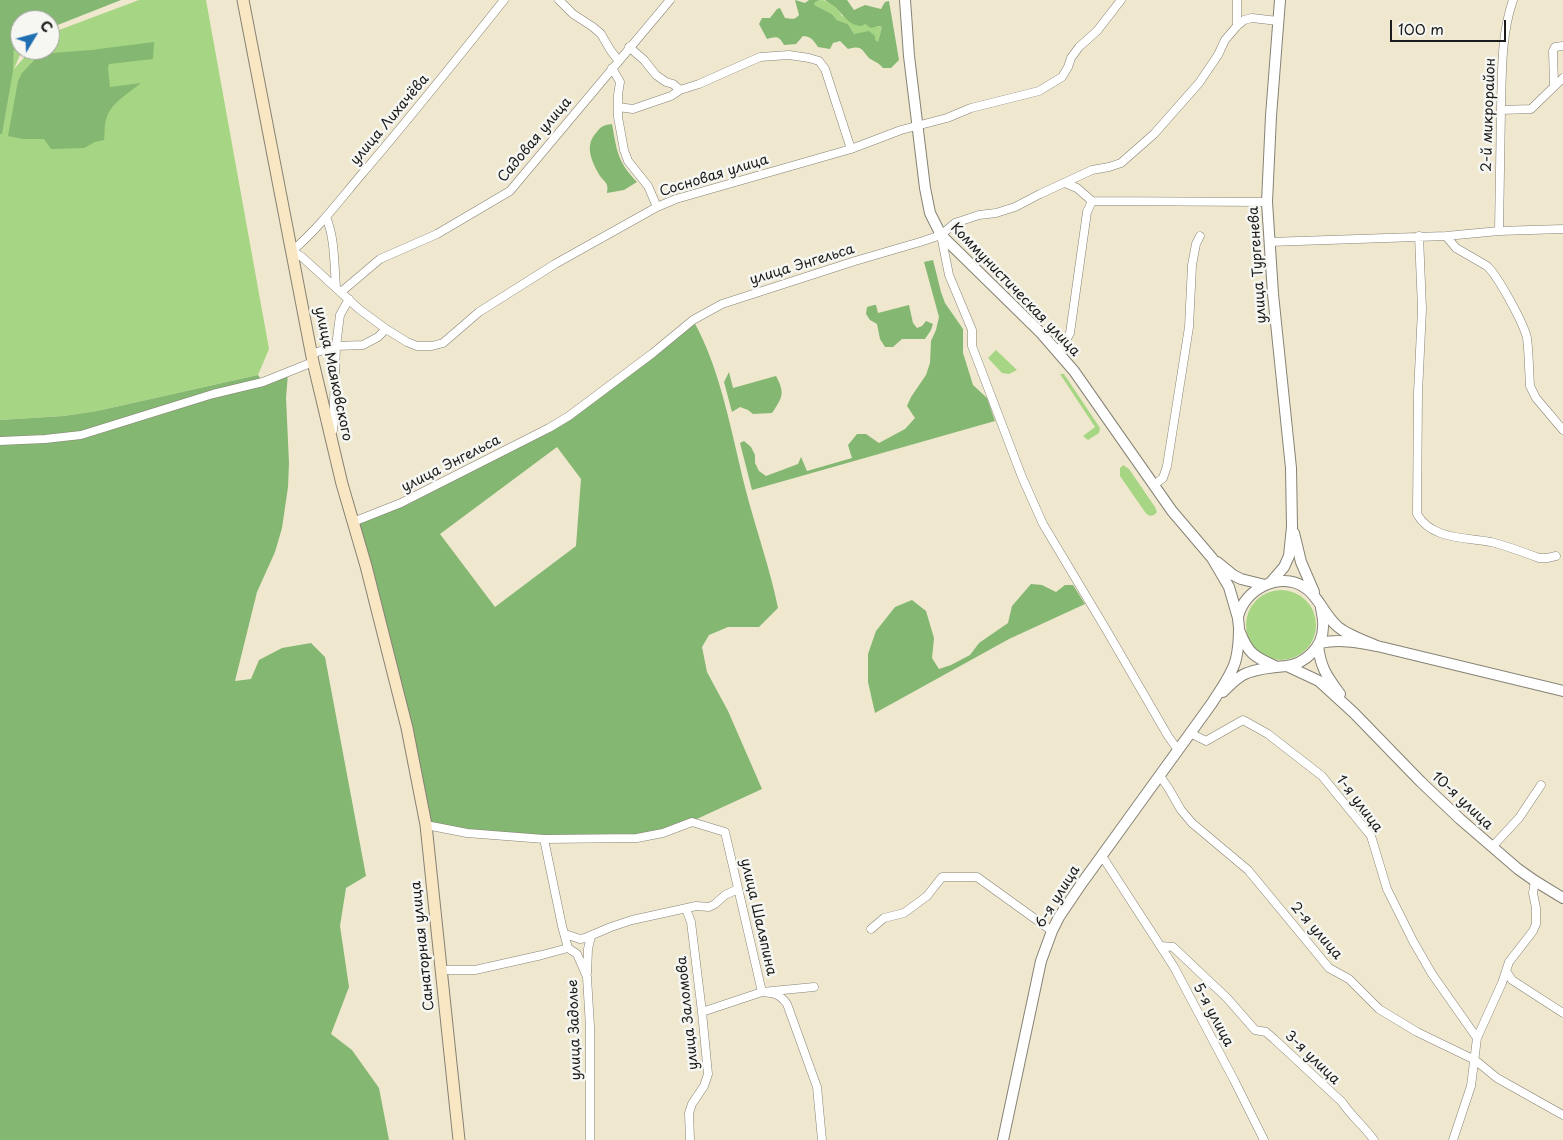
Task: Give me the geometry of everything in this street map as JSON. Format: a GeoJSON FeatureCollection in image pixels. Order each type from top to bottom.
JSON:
{"type":"FeatureCollection","features":[{"type":"Feature","properties":{"kind":"main road","name":"улица Маяковского"},"geometry":{"type":"LineString","coordinates":[[243,0],[312,358],[333,448],[384,634],[412,750]]}},
{"type":"Feature","properties":{"kind":"main road","name":"Санаторная улица"},"geometry":{"type":"LineString","coordinates":[[412,750],[426,825],[459,1140]]}},
{"type":"Feature","properties":{"kind":"street","name":"улица Лихачёва"},"geometry":{"type":"LineString","coordinates":[[292,252],[326,217],[504,0]]}},
{"type":"Feature","properties":{"kind":"street"},"geometry":{"type":"LineString","coordinates":[[558,0],[573,14],[601,34],[610,51],[618,60]]}},
{"type":"Feature","properties":{"kind":"street","name":"Садовая улица"},"geometry":{"type":"LineString","coordinates":[[338,289],[380,259],[438,234],[510,191],[670,0]]}},
{"type":"Feature","properties":{"kind":"street","name":"Коммунистическая улица"},"geometry":{"type":"LineString","coordinates":[[905,0],[909,56],[923,179],[930,213],[941,235],[1041,333],[1074,371],[1172,511],[1212,558],[1229,587],[1238,618]]}},
{"type":"Feature","properties":{"kind":"street","name":"Сосновая улица"},"geometry":{"type":"LineString","coordinates":[[292,252],[302,257],[359,309],[407,342],[417,346],[432,346],[443,343],[479,312],[555,264],[656,207],[676,199],[947,118],[971,108],[1039,91],[1062,76],[1079,47],[1097,31],[1121,0]]}},
{"type":"Feature","properties":{"kind":"street"},"geometry":{"type":"LineString","coordinates":[[1236,26],[1237,0]]}},
{"type":"Feature","properties":{"kind":"street","name":"улица Тургенева"},"geometry":{"type":"LineString","coordinates":[[1268,584],[1284,567],[1289,556],[1292,527],[1291,468],[1269,242],[1267,202],[1270,125],[1280,0]]}},
{"type":"Feature","properties":{"kind":"street","name":"2-й микрорайон"},"geometry":{"type":"LineString","coordinates":[[1499,231],[1504,39],[1513,0]]}},
{"type":"Feature","properties":{"kind":"street"},"geometry":{"type":"LineString","coordinates":[[1236,26],[1244,20],[1252,18],[1278,21]]}},
{"type":"Feature","properties":{"kind":"street","name":"улица Энгельса"},"geometry":{"type":"LineString","coordinates":[[353,522],[401,503],[549,428],[569,416],[653,353],[693,320],[722,304],[941,235],[956,223],[978,215],[996,213],[1015,207],[1092,170],[1121,163],[1154,134],[1199,83],[1218,55],[1225,40],[1236,26]]}},
{"type":"Feature","properties":{"kind":"street"},"geometry":{"type":"LineString","coordinates":[[1554,86],[1553,51],[1555,47],[1563,46]]}},
{"type":"Feature","properties":{"kind":"street"},"geometry":{"type":"LineString","coordinates":[[629,47],[644,60],[656,75],[680,90]]}},
{"type":"Feature","properties":{"kind":"street"},"geometry":{"type":"LineString","coordinates":[[618,106],[633,109],[671,96],[680,90],[699,84],[760,57],[789,56],[810,58],[819,61],[825,69],[851,148]]}},
{"type":"Feature","properties":{"kind":"street"},"geometry":{"type":"LineString","coordinates":[[612,68],[620,82],[618,117],[624,150],[628,161],[648,186],[656,207]]}},
{"type":"Feature","properties":{"kind":"street"},"geometry":{"type":"LineString","coordinates":[[1501,110],[1531,109],[1563,78]]}},
{"type":"Feature","properties":{"kind":"street"},"geometry":{"type":"LineString","coordinates":[[1065,183],[1077,188],[1092,201],[1267,202]]}},
{"type":"Feature","properties":{"kind":"street"},"geometry":{"type":"LineString","coordinates":[[1057,351],[1065,342],[1070,332],[1086,212],[1092,201]]}},
{"type":"Feature","properties":{"kind":"street"},"geometry":{"type":"LineString","coordinates":[[326,217],[331,234],[338,289]]}},
{"type":"Feature","properties":{"kind":"street"},"geometry":{"type":"LineString","coordinates":[[1269,242],[1446,236],[1499,231],[1563,229]]}},
{"type":"Feature","properties":{"kind":"street"},"geometry":{"type":"LineString","coordinates":[[941,235],[949,275],[972,330],[972,346],[1022,477],[1043,524],[1178,750]]}},
{"type":"Feature","properties":{"kind":"street"},"geometry":{"type":"LineString","coordinates":[[1154,485],[1163,478],[1167,466],[1189,327],[1192,264],[1196,244],[1200,236]]}},
{"type":"Feature","properties":{"kind":"street"},"geometry":{"type":"LineString","coordinates":[[1420,236],[1422,309],[1418,393],[1417,514],[1425,525],[1442,534],[1491,542],[1539,558],[1556,556]]}},
{"type":"Feature","properties":{"kind":"street"},"geometry":{"type":"LineString","coordinates":[[1446,236],[1456,248],[1487,266],[1500,284],[1518,316],[1527,338],[1530,386],[1536,398],[1563,430]]}},
{"type":"Feature","properties":{"kind":"street"},"geometry":{"type":"LineString","coordinates":[[333,448],[336,346],[340,315],[349,299]]}},
{"type":"Feature","properties":{"kind":"street"},"geometry":{"type":"LineString","coordinates":[[0,441],[60,438],[81,434],[213,394],[263,382],[336,346],[363,345],[378,337],[386,329]]}},
{"type":"Feature","properties":{"kind":"street","name":"улица Тургенева"},"geometry":{"type":"LineString","coordinates":[[1292,527],[1301,562],[1316,597]]}},
{"type":"Feature","properties":{"kind":"street","name":"Коммунистическая улица"},"geometry":{"type":"LineString","coordinates":[[1212,558],[1241,579],[1268,584]]}},
{"type":"Feature","properties":{"kind":"street"},"geometry":{"type":"LineString","coordinates":[[1212,703],[1236,661],[1239,631],[1238,618],[1243,605],[1252,594],[1268,584],[1283,581],[1304,586],[1316,597],[1336,626],[1377,646]]}},
{"type":"Feature","properties":{"kind":"street"},"geometry":{"type":"LineString","coordinates":[[1319,645],[1323,628],[1322,608]]}},
{"type":"Feature","properties":{"kind":"street"},"geometry":{"type":"LineString","coordinates":[[1239,631],[1246,646],[1258,659],[1275,666]]}},
{"type":"Feature","properties":{"kind":"street"},"geometry":{"type":"LineString","coordinates":[[1212,703],[1246,673],[1299,662],[1309,656],[1319,645],[1332,640],[1351,641],[1377,646],[1563,691]]}},
{"type":"Feature","properties":{"kind":"street","name":"10-я улица"},"geometry":{"type":"LineString","coordinates":[[1319,645],[1320,662],[1325,673],[1354,713]]}},
{"type":"Feature","properties":{"kind":"street","name":"10-я улица"},"geometry":{"type":"LineString","coordinates":[[1286,666],[1319,681],[1354,713],[1420,782],[1492,847],[1535,881],[1563,898]]}},
{"type":"Feature","properties":{"kind":"street","name":"6-я улица"},"geometry":{"type":"LineString","coordinates":[[1003,1140],[1041,961],[1052,931],[1070,901],[1212,703]]}},
{"type":"Feature","properties":{"kind":"street","name":"1-я улица"},"geometry":{"type":"LineString","coordinates":[[1190,733],[1206,742],[1243,720],[1268,734],[1322,776],[1371,836],[1387,889],[1413,941],[1432,974],[1477,1038]]}},
{"type":"Feature","properties":{"kind":"street","name":"2-я улица"},"geometry":{"type":"LineString","coordinates":[[1160,776],[1181,810],[1192,823],[1248,870],[1329,968],[1349,979],[1379,1008],[1417,1032],[1475,1060],[1497,1078],[1563,1115]]}},
{"type":"Feature","properties":{"kind":"street"},"geometry":{"type":"LineString","coordinates":[[1492,847],[1519,818],[1540,786]]}},
{"type":"Feature","properties":{"kind":"street","name":"улица Шаляпина"},"geometry":{"type":"LineString","coordinates":[[544,839],[637,838],[663,833],[692,822],[725,832],[762,992],[782,997],[787,1004],[817,1087],[822,1140]]}},
{"type":"Feature","properties":{"kind":"street"},"geometry":{"type":"LineString","coordinates":[[426,825],[467,833],[544,839]]}},
{"type":"Feature","properties":{"kind":"street","name":"улица Задолье"},"geometry":{"type":"LineString","coordinates":[[544,839],[568,948],[577,954],[587,978],[590,1027],[590,1140]]}},
{"type":"Feature","properties":{"kind":"street","name":"5-я улица"},"geometry":{"type":"LineString","coordinates":[[1102,856],[1161,946],[1230,1071],[1264,1140]]}},
{"type":"Feature","properties":{"kind":"street"},"geometry":{"type":"LineString","coordinates":[[871,929],[884,918],[904,913],[927,896],[942,877],[977,877],[1052,931]]}},
{"type":"Feature","properties":{"kind":"street"},"geometry":{"type":"LineString","coordinates":[[1453,1140],[1471,1086],[1477,1038],[1502,983],[1508,962],[1533,931],[1536,924],[1536,908],[1533,893],[1535,881]]}},
{"type":"Feature","properties":{"kind":"street"},"geometry":{"type":"LineString","coordinates":[[565,934],[580,939],[632,920],[696,906],[709,907],[725,895],[738,890]]}},
{"type":"Feature","properties":{"kind":"street","name":"улица Заломова"},"geometry":{"type":"LineString","coordinates":[[686,909],[691,922],[708,1074],[704,1086],[692,1104],[689,1113],[690,1140]]}},
{"type":"Feature","properties":{"kind":"street"},"geometry":{"type":"LineString","coordinates":[[587,978],[588,949],[592,936]]}},
{"type":"Feature","properties":{"kind":"street","name":"3-я улица"},"geometry":{"type":"LineString","coordinates":[[1161,946],[1173,946],[1227,998],[1255,1030],[1266,1032],[1342,1102],[1350,1114],[1367,1130],[1374,1140]]}},
{"type":"Feature","properties":{"kind":"street"},"geometry":{"type":"LineString","coordinates":[[441,970],[475,970],[568,948]]}},
{"type":"Feature","properties":{"kind":"street"},"geometry":{"type":"LineString","coordinates":[[1506,971],[1512,980],[1563,1013]]}},
{"type":"Feature","properties":{"kind":"street"},"geometry":{"type":"LineString","coordinates":[[702,1012],[762,992],[814,987]]}},
{"type":"Feature","properties":{"kind":"green space"},"geometry":{"type":"Polygon","coordinates":[[[0,0],[10,10],[10,60],[18,60],[14,69],[22,60],[60,60],[60,30],[139,0],[206,0],[269,349],[258,375],[97,411],[64,416],[0,420],[0,0]]]}},
{"type":"Feature","properties":{"kind":"green space"},"geometry":{"type":"Polygon","coordinates":[[[0,0],[121,0],[60,24],[60,10],[10,10],[10,60],[13,60],[13,71],[2,134],[0,134],[0,0]]]}},
{"type":"Feature","properties":{"kind":"green space"},"geometry":{"type":"Polygon","coordinates":[[[795,0],[805,3],[809,0],[820,0],[815,2],[814,5],[832,14],[837,20],[848,24],[854,34],[869,31],[878,42],[882,27],[871,28],[865,24],[861,26],[853,24],[825,0],[847,0],[854,10],[865,5],[881,9],[885,2],[889,1],[899,60],[891,68],[883,68],[869,58],[861,49],[856,47],[848,49],[840,41],[833,43],[830,49],[818,47],[812,39],[806,36],[803,36],[796,44],[784,45],[777,38],[767,39],[759,24],[762,18],[770,18],[780,8],[785,18],[796,18],[799,15],[795,0]]]}},
{"type":"Feature","properties":{"kind":"green space"},"geometry":{"type":"Polygon","coordinates":[[[820,0],[827,1],[833,5],[842,16],[864,24],[882,27],[878,42],[854,34],[848,24],[837,20],[832,14],[813,5],[820,0]]]}},
{"type":"Feature","properties":{"kind":"green space"},"geometry":{"type":"Polygon","coordinates":[[[154,42],[153,59],[109,64],[110,87],[141,83],[120,99],[111,109],[105,123],[104,140],[84,148],[51,149],[44,139],[23,139],[8,136],[18,81],[22,73],[34,60],[60,60],[60,52],[154,42]]]}},
{"type":"Feature","properties":{"kind":"green space"},"geometry":{"type":"Polygon","coordinates":[[[612,124],[615,142],[622,162],[637,182],[624,190],[607,193],[607,185],[600,176],[590,154],[590,143],[603,126],[612,124]]]}},
{"type":"Feature","properties":{"kind":"green space"},"geometry":{"type":"Polygon","coordinates":[[[933,260],[945,303],[963,329],[963,353],[973,385],[987,398],[995,421],[752,490],[740,443],[744,441],[751,447],[755,455],[755,463],[759,471],[766,476],[798,464],[801,457],[807,471],[852,458],[848,445],[857,434],[866,434],[879,443],[905,429],[915,418],[907,406],[926,375],[930,363],[931,341],[939,317],[924,262],[933,260]]]}},
{"type":"Feature","properties":{"kind":"green space"},"geometry":{"type":"Polygon","coordinates":[[[876,305],[878,313],[909,305],[913,323],[917,328],[926,321],[933,324],[931,330],[925,339],[902,339],[893,347],[885,347],[880,339],[877,324],[870,320],[866,314],[867,307],[876,305]]]}},
{"type":"Feature","properties":{"kind":"green space"},"geometry":{"type":"Polygon","coordinates":[[[693,320],[703,339],[718,381],[778,608],[759,627],[728,627],[709,635],[702,647],[707,672],[728,711],[762,789],[663,833],[544,839],[426,825],[353,522],[549,428],[693,320]],[[557,447],[440,534],[495,607],[576,546],[581,479],[557,447]]]}},
{"type":"Feature","properties":{"kind":"green space"},"geometry":{"type":"Polygon","coordinates":[[[996,350],[1017,370],[1009,374],[1002,373],[988,358],[996,350]]]}},
{"type":"Feature","properties":{"kind":"green space"},"geometry":{"type":"Polygon","coordinates":[[[729,372],[733,388],[776,376],[782,395],[772,413],[753,414],[740,407],[732,412],[724,382],[729,372]]]}},
{"type":"Feature","properties":{"kind":"green space"},"geometry":{"type":"Polygon","coordinates":[[[288,373],[286,398],[289,463],[288,487],[282,528],[275,552],[257,592],[235,681],[251,679],[259,660],[282,648],[311,643],[325,657],[366,876],[346,888],[340,926],[349,987],[331,1034],[352,1050],[379,1088],[389,1140],[0,1140],[0,420],[64,416],[97,411],[258,375],[263,382],[288,373]]]}},
{"type":"Feature","properties":{"kind":"green space"},"geometry":{"type":"Polygon","coordinates":[[[1060,374],[1064,374],[1100,428],[1099,433],[1088,440],[1083,436],[1095,427],[1060,374]]]}},
{"type":"Feature","properties":{"kind":"green space"},"geometry":{"type":"Polygon","coordinates":[[[1123,465],[1129,469],[1155,507],[1157,512],[1154,515],[1150,516],[1145,512],[1120,476],[1120,468],[1123,465]]]}},
{"type":"Feature","properties":{"kind":"green space"},"geometry":{"type":"Polygon","coordinates":[[[1031,584],[1042,585],[1056,592],[1065,585],[1073,585],[1085,604],[1009,639],[875,713],[868,682],[868,654],[876,631],[895,607],[912,600],[926,611],[934,638],[932,658],[939,669],[970,655],[979,643],[1008,623],[1012,606],[1031,584]]]}},
{"type":"Feature","properties":{"kind":"green space"},"geometry":{"type":"Polygon","coordinates":[[[1281,590],[1294,593],[1306,600],[1313,612],[1316,625],[1313,638],[1306,650],[1294,657],[1281,660],[1268,657],[1256,650],[1249,638],[1246,625],[1249,612],[1256,600],[1268,593],[1281,590]]]}}]}
